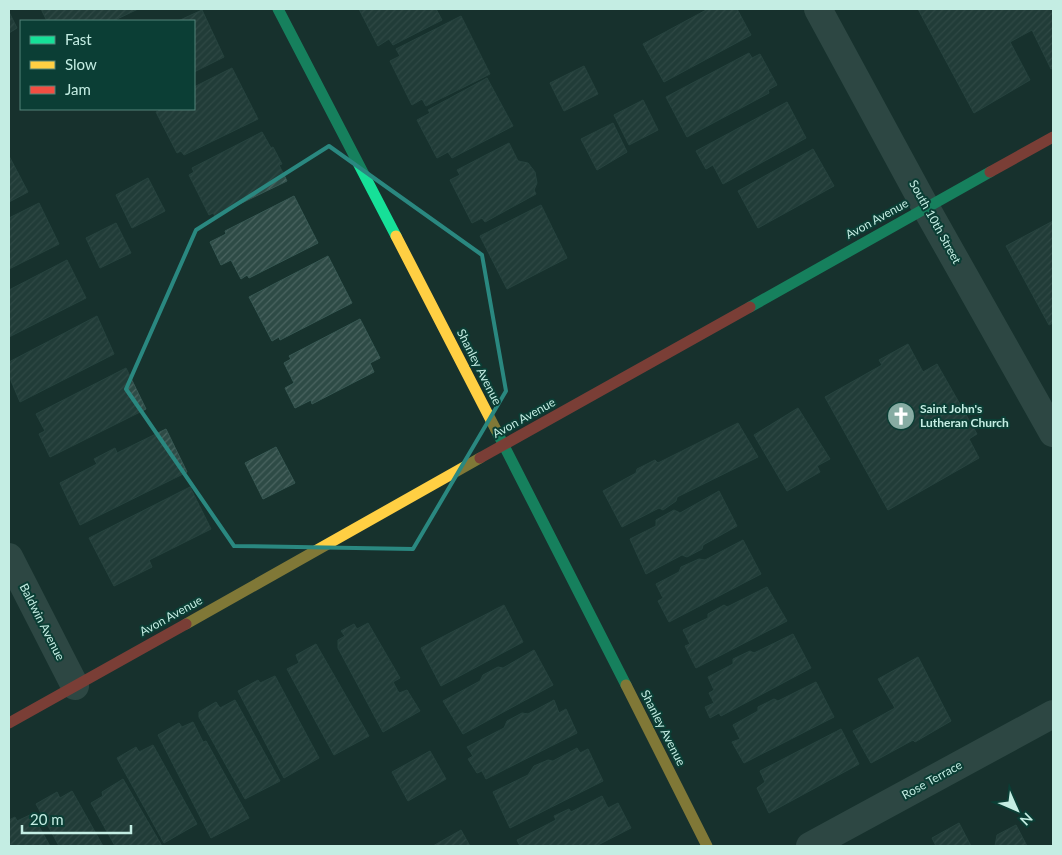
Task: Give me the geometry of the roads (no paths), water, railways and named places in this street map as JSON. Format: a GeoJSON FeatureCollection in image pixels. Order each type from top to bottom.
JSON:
{"type":"FeatureCollection","features":[{"type":"Feature","properties":{"kind":"street","name":"Shanley Avenue"},"geometry":{"type":"LineString","coordinates":[[278,9],[504,445],[707,846]]}},
{"type":"Feature","properties":{"kind":"street","name":"South 10th Street"},"geometry":{"type":"LineString","coordinates":[[818,9],[926,208],[1053,434]]}},
{"type":"Feature","properties":{"kind":"street","name":"Avon Avenue"},"geometry":{"type":"LineString","coordinates":[[9,723],[1053,137]]}},
{"type":"Feature","properties":{"kind":"street","name":"Baldwin Avenue"},"geometry":{"type":"LineString","coordinates":[[9,557],[75,686]]}},
{"type":"Feature","properties":{"kind":"street","name":"Rose Terrace"},"geometry":{"type":"LineString","coordinates":[[810,846],[1053,714]]}},
{"type":"Feature","properties":{"kind":"place","name":"Saint John's Lutheran Church"},"geometry":{"type":"Point","coordinates":[901,416]}}]}
